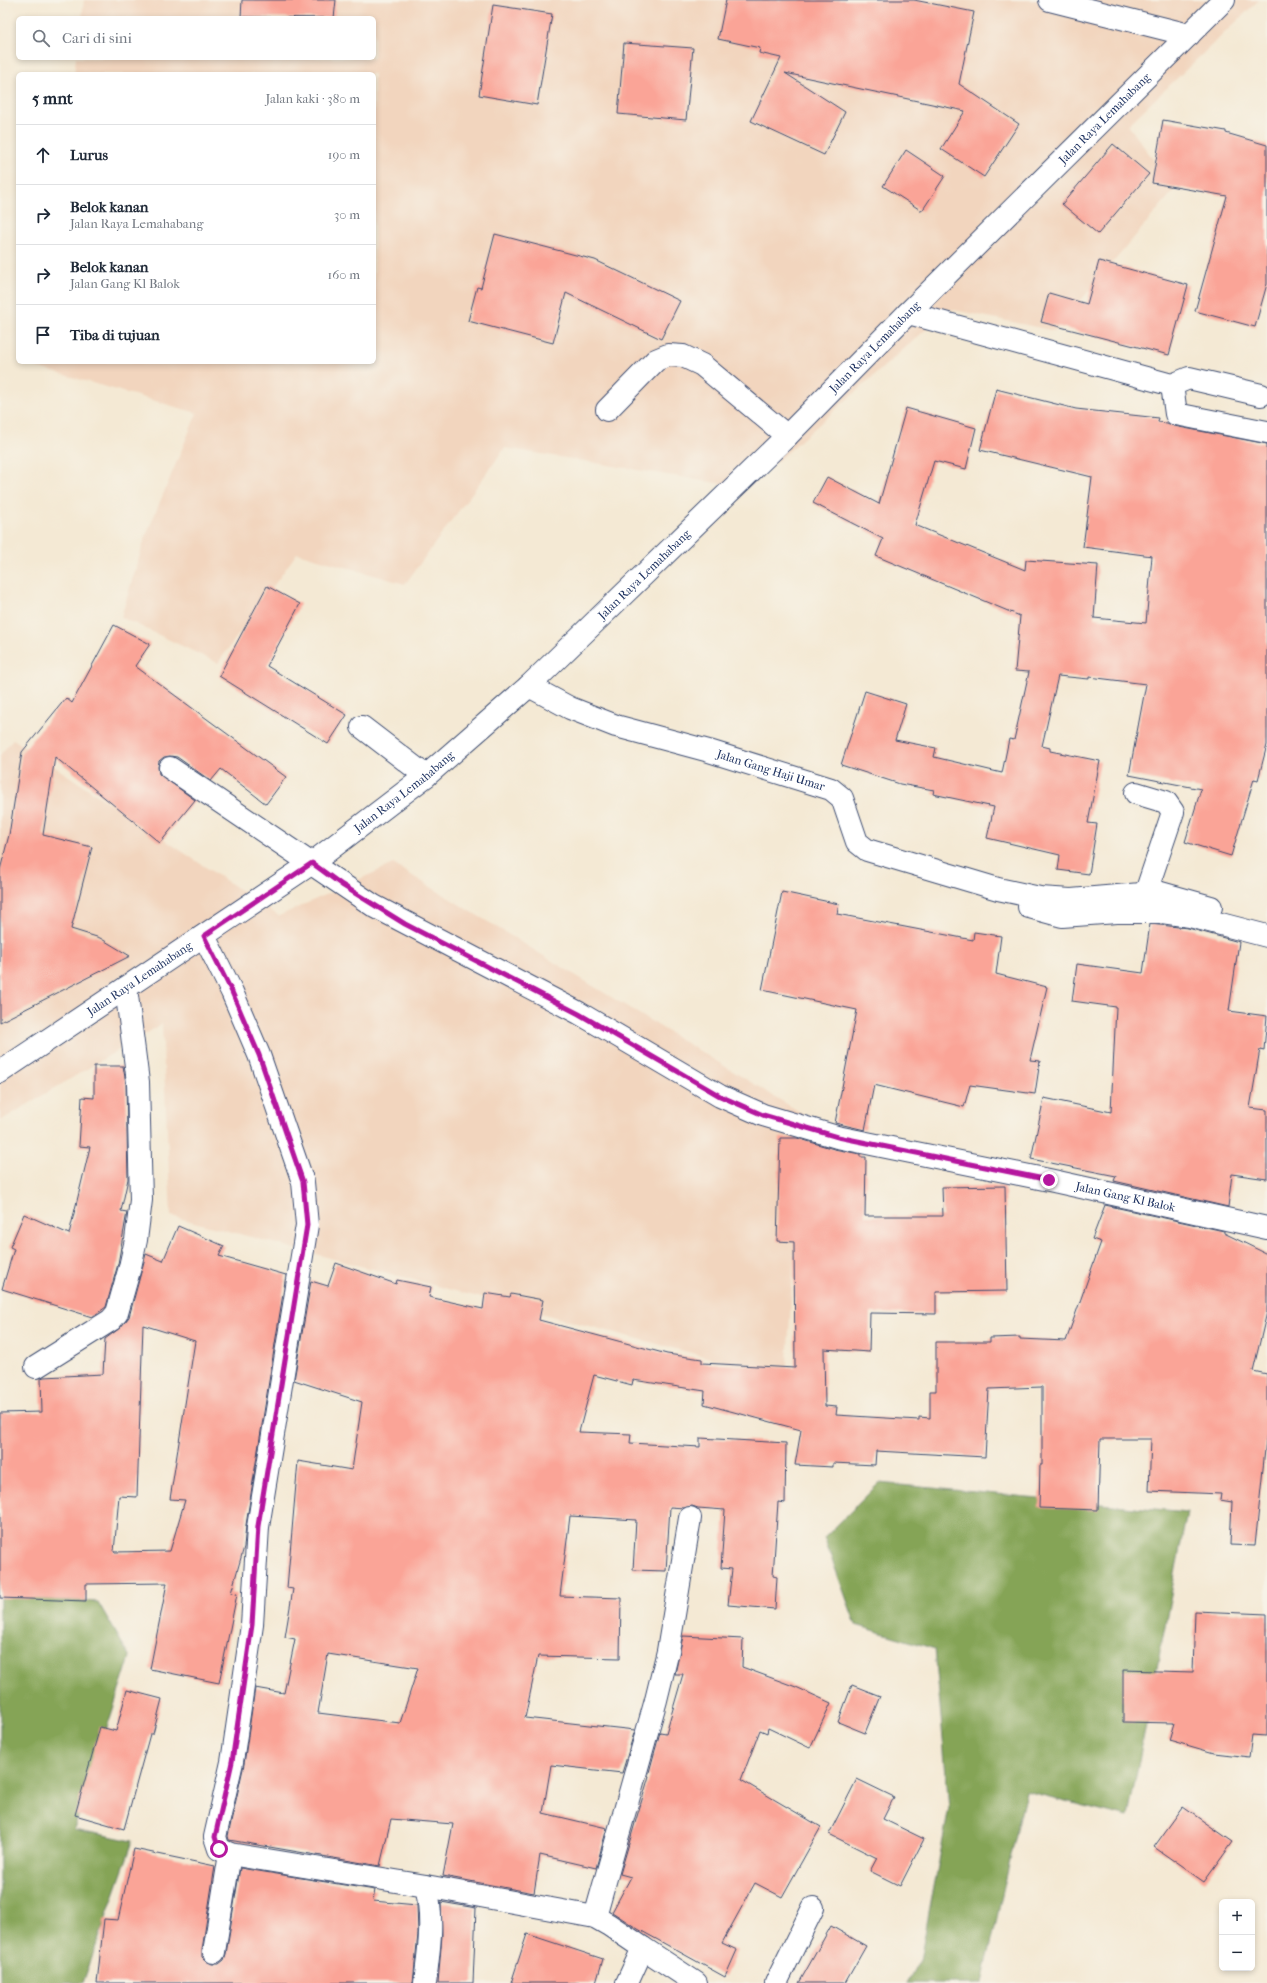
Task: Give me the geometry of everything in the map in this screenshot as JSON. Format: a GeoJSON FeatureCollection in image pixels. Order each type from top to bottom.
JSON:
{"type":"FeatureCollection","features":[{"type":"Feature","properties":{"kind":"street"},"geometry":{"type":"LineString","coordinates":[[1050,0],[1113,9],[1189,35]]}},
{"type":"Feature","properties":{"kind":"street","name":"Jalan Raya Lemahabang"},"geometry":{"type":"LineString","coordinates":[[0,1072],[312,863],[426,776],[529,686],[787,436],[908,313],[1224,0]]}},
{"type":"Feature","properties":{"kind":"street"},"geometry":{"type":"LineString","coordinates":[[908,313],[1172,385],[1189,378],[1261,395]]}},
{"type":"Feature","properties":{"kind":"street"},"geometry":{"type":"LineString","coordinates":[[607,410],[656,360],[668,355],[682,356],[702,365],[787,436]]}},
{"type":"Feature","properties":{"kind":"street"},"geometry":{"type":"LineString","coordinates":[[1172,385],[1176,414],[1267,432]]}},
{"type":"Feature","properties":{"kind":"street","name":"Jalan Gang Haji Umar"},"geometry":{"type":"LineString","coordinates":[[529,686],[570,708],[616,726],[709,751],[831,789],[842,798],[857,842],[868,850],[983,884],[1040,898],[1071,900],[1141,894],[1147,889]]}},
{"type":"Feature","properties":{"kind":"street"},"geometry":{"type":"LineString","coordinates":[[362,727],[426,776]]}},
{"type":"Feature","properties":{"kind":"street","name":"Jalan Gang Kl Balok"},"geometry":{"type":"LineString","coordinates":[[170,768],[312,863],[348,889],[405,924],[579,1014],[720,1096],[763,1115],[838,1137],[1049,1180],[1267,1228]]}},
{"type":"Feature","properties":{"kind":"street"},"geometry":{"type":"LineString","coordinates":[[1136,793],[1166,802],[1173,812],[1147,889],[1220,909]]}},
{"type":"Feature","properties":{"kind":"street"},"geometry":{"type":"LineString","coordinates":[[983,884],[995,897],[1062,916],[1117,912],[1162,912],[1190,916],[1267,936]]}},
{"type":"Feature","properties":{"kind":"street"},"geometry":{"type":"LineString","coordinates":[[204,936],[232,992],[259,1055],[303,1182],[307,1225],[258,1526],[252,1625],[232,1762],[215,1837],[219,1849],[230,1854],[426,1886],[595,1917],[609,1924],[696,1983]]}},
{"type":"Feature","properties":{"kind":"street"},"geometry":{"type":"LineString","coordinates":[[36,1367],[111,1320],[117,1313],[130,1267],[136,1240],[141,1200],[138,1082],[126,988]]}},
{"type":"Feature","properties":{"kind":"street"},"geometry":{"type":"LineString","coordinates":[[595,1917],[658,1693],[668,1651],[690,1518]]}},
{"type":"Feature","properties":{"kind":"street"},"geometry":{"type":"LineString","coordinates":[[214,1952],[230,1854]]}},
{"type":"Feature","properties":{"kind":"street"},"geometry":{"type":"LineString","coordinates":[[425,1983],[432,1926],[426,1886]]}},
{"type":"Feature","properties":{"kind":"street"},"geometry":{"type":"LineString","coordinates":[[776,1983],[813,1908]]}},
{"type":"Feature","properties":{"kind":"street"},"geometry":{"type":"LineString","coordinates":[[627,1983],[643,1948]]}},
{"type":"Feature","properties":{"kind":"shaded area"},"geometry":{"type":"Polygon","coordinates":[[[84,0],[1259,0],[1128,125],[1175,189],[1055,331],[949,309],[747,488],[505,448],[405,584],[297,553],[218,663],[121,617],[145,538],[197,413],[33,366],[34,364],[376,364],[376,72],[74,72],[76,60],[376,60],[376,16],[82,16],[84,0]]]}},
{"type":"Feature","properties":{"kind":"shaded area"},"geometry":{"type":"Polygon","coordinates":[[[13,739],[279,916],[393,864],[803,1114],[786,1378],[171,1216],[162,1024],[0,1121],[0,755],[13,739]]]}},
{"type":"Feature","properties":{"kind":"green space"},"geometry":{"type":"Polygon","coordinates":[[[879,1483],[1187,1512],[1128,1817],[1026,1791],[982,1983],[907,1983],[920,1960],[949,1808],[935,1649],[856,1625],[824,1538],[879,1483]]]}},
{"type":"Feature","properties":{"kind":"green space"},"geometry":{"type":"Polygon","coordinates":[[[0,1597],[98,1602],[130,1657],[74,1829],[133,1841],[83,1983],[0,1983],[0,1597]]]}},
{"type":"Feature","properties":{"kind":"building"},"geometry":{"type":"Polygon","coordinates":[[[242,0],[336,0],[334,16],[241,16],[242,0]]]}},
{"type":"Feature","properties":{"kind":"building"},"geometry":{"type":"Polygon","coordinates":[[[726,0],[914,0],[974,12],[959,84],[1019,124],[984,177],[941,149],[965,111],[785,73],[845,112],[824,155],[751,121],[781,58],[759,53],[760,48],[718,39],[726,0]]]}},
{"type":"Feature","properties":{"kind":"building"},"geometry":{"type":"Polygon","coordinates":[[[493,5],[552,14],[537,105],[479,95],[493,5]]]}},
{"type":"Feature","properties":{"kind":"building"},"geometry":{"type":"Polygon","coordinates":[[[624,43],[693,48],[686,120],[618,114],[624,43]]]}},
{"type":"Feature","properties":{"kind":"building"},"geometry":{"type":"Polygon","coordinates":[[[1163,120],[1226,131],[1226,133],[1267,145],[1267,284],[1255,327],[1195,311],[1227,196],[1152,183],[1163,120]]]}},
{"type":"Feature","properties":{"kind":"building"},"geometry":{"type":"Polygon","coordinates":[[[1113,144],[1149,174],[1098,234],[1062,204],[1113,144]]]}},
{"type":"Feature","properties":{"kind":"building"},"geometry":{"type":"Polygon","coordinates":[[[906,150],[945,176],[922,211],[883,186],[906,150]]]}},
{"type":"Feature","properties":{"kind":"building"},"geometry":{"type":"Polygon","coordinates":[[[495,234],[595,260],[680,301],[661,339],[566,293],[553,343],[468,321],[477,287],[481,288],[495,234]]]}},
{"type":"Feature","properties":{"kind":"building"},"geometry":{"type":"Polygon","coordinates":[[[1099,261],[1188,285],[1169,355],[1041,322],[1049,293],[1087,304],[1099,261]]]}},
{"type":"Feature","properties":{"kind":"building"},"geometry":{"type":"Polygon","coordinates":[[[996,389],[1076,409],[1159,418],[1158,422],[1167,423],[1174,426],[1267,444],[1267,745],[1258,780],[1254,779],[1231,856],[1185,842],[1201,789],[1129,775],[1146,684],[1089,677],[1089,679],[1058,676],[1042,746],[1050,748],[1050,751],[1100,761],[1088,823],[1097,824],[1089,874],[1058,870],[1060,855],[987,838],[994,807],[933,794],[934,790],[900,784],[841,765],[865,691],[906,704],[895,740],[936,748],[934,757],[1002,773],[1009,739],[1014,740],[1029,672],[1015,671],[1020,616],[876,556],[883,539],[813,503],[827,477],[879,504],[906,408],[976,428],[966,469],[934,461],[915,525],[1025,570],[1026,560],[1098,565],[1094,618],[1146,623],[1152,556],[1083,547],[1092,477],[980,450],[996,389]]]}},
{"type":"Feature","properties":{"kind":"building"},"geometry":{"type":"Polygon","coordinates":[[[267,586],[300,604],[267,666],[347,715],[328,744],[219,676],[267,586]]]}},
{"type":"Feature","properties":{"kind":"building"},"geometry":{"type":"Polygon","coordinates":[[[114,625],[150,644],[135,666],[286,777],[266,804],[221,769],[211,781],[177,757],[164,757],[159,761],[159,774],[195,800],[160,843],[55,757],[43,835],[92,847],[71,929],[100,938],[130,956],[0,1022],[0,870],[9,835],[22,752],[66,698],[72,703],[114,625]]]}},
{"type":"Feature","properties":{"kind":"building"},"geometry":{"type":"Polygon","coordinates":[[[782,892],[839,904],[837,914],[973,940],[974,932],[1001,936],[996,974],[1047,987],[1030,1060],[1040,1061],[1035,1094],[970,1085],[964,1107],[874,1085],[865,1130],[835,1123],[857,1010],[762,990],[782,892]]]}},
{"type":"Feature","properties":{"kind":"building"},"geometry":{"type":"Polygon","coordinates":[[[1150,924],[1188,928],[1239,942],[1229,1011],[1267,1016],[1264,1050],[1260,1049],[1250,1108],[1267,1110],[1267,1179],[1232,1174],[1228,1207],[1114,1181],[1116,1176],[1031,1159],[1044,1098],[1111,1112],[1116,1007],[1072,1001],[1077,964],[1143,973],[1150,924]]]}},
{"type":"Feature","properties":{"kind":"building"},"geometry":{"type":"Polygon","coordinates":[[[94,1066],[123,1066],[126,1083],[128,1179],[121,1211],[127,1212],[118,1264],[106,1307],[92,1317],[2,1289],[14,1249],[10,1247],[24,1214],[69,1234],[90,1147],[79,1146],[82,1097],[94,1098],[94,1066]]]}},
{"type":"Feature","properties":{"kind":"building"},"geometry":{"type":"Polygon","coordinates":[[[780,1138],[797,1138],[834,1149],[860,1154],[860,1157],[866,1157],[865,1216],[943,1216],[942,1187],[1005,1186],[1007,1291],[936,1292],[936,1314],[870,1313],[869,1352],[824,1349],[825,1406],[837,1407],[836,1415],[919,1420],[919,1417],[930,1418],[930,1391],[936,1391],[936,1342],[990,1342],[990,1338],[1020,1337],[1020,1339],[1066,1341],[1101,1242],[1092,1239],[1105,1205],[1224,1231],[1224,1233],[1267,1254],[1267,1312],[1253,1371],[1267,1374],[1267,1430],[1255,1546],[1230,1545],[1232,1502],[1220,1500],[1221,1494],[1149,1491],[1151,1439],[1100,1439],[1098,1510],[1039,1508],[1040,1465],[1042,1465],[1042,1387],[989,1389],[985,1457],[876,1451],[875,1465],[833,1463],[833,1467],[795,1465],[801,1430],[704,1404],[705,1391],[633,1380],[632,1385],[594,1375],[579,1432],[631,1434],[630,1443],[700,1447],[700,1438],[786,1443],[785,1503],[778,1502],[773,1576],[777,1577],[775,1609],[728,1605],[732,1569],[721,1568],[725,1510],[698,1508],[692,1506],[684,1508],[670,1507],[666,1571],[633,1570],[636,1520],[570,1516],[560,1596],[621,1598],[620,1658],[538,1656],[525,1718],[635,1730],[622,1773],[551,1765],[543,1813],[607,1828],[596,1868],[540,1855],[534,1893],[443,1876],[453,1824],[391,1819],[380,1866],[229,1840],[228,1836],[244,1764],[255,1688],[284,1693],[295,1639],[285,1637],[293,1589],[287,1588],[298,1461],[352,1470],[362,1402],[294,1380],[311,1281],[328,1286],[336,1263],[396,1284],[397,1280],[431,1287],[429,1297],[483,1309],[485,1293],[510,1297],[511,1294],[543,1300],[539,1320],[667,1354],[702,1359],[702,1363],[795,1368],[794,1242],[777,1241],[780,1138]],[[328,1654],[318,1713],[400,1723],[418,1668],[328,1654]]]}},
{"type":"Feature","properties":{"kind":"building"},"geometry":{"type":"Polygon","coordinates":[[[178,1226],[224,1246],[219,1256],[286,1275],[246,1525],[244,1547],[231,1593],[237,1594],[219,1683],[150,1669],[167,1583],[86,1584],[86,1601],[0,1598],[0,1413],[42,1412],[41,1378],[103,1374],[105,1339],[120,1328],[129,1317],[146,1254],[163,1261],[178,1226]],[[143,1325],[137,1497],[119,1496],[114,1552],[170,1551],[185,1500],[170,1499],[195,1341],[143,1325]]]}},
{"type":"Feature","properties":{"kind":"building"},"geometry":{"type":"Polygon","coordinates":[[[1195,1611],[1267,1614],[1267,1736],[1252,1735],[1249,1757],[1214,1753],[1169,1740],[1174,1723],[1123,1722],[1123,1670],[1193,1672],[1195,1611]]]}},
{"type":"Feature","properties":{"kind":"building"},"geometry":{"type":"Polygon","coordinates":[[[683,1636],[743,1639],[742,1667],[796,1687],[831,1703],[810,1748],[768,1728],[767,1733],[760,1730],[741,1780],[821,1827],[782,1897],[755,1883],[722,1943],[737,1950],[725,1977],[638,1929],[612,1912],[631,1877],[620,1874],[649,1776],[660,1732],[666,1733],[683,1674],[675,1674],[683,1636]]]}},
{"type":"Feature","properties":{"kind":"building"},"geometry":{"type":"Polygon","coordinates":[[[852,1685],[880,1696],[865,1733],[838,1722],[852,1685]]]}},
{"type":"Feature","properties":{"kind":"building"},"geometry":{"type":"Polygon","coordinates":[[[127,1690],[162,1699],[153,1734],[150,1734],[124,1829],[75,1815],[100,1727],[116,1731],[127,1690]]]}},
{"type":"Feature","properties":{"kind":"building"},"geometry":{"type":"Polygon","coordinates":[[[857,1779],[894,1797],[883,1819],[924,1839],[900,1886],[870,1871],[877,1858],[829,1834],[857,1779]]]}},
{"type":"Feature","properties":{"kind":"building"},"geometry":{"type":"Polygon","coordinates":[[[1183,1807],[1233,1842],[1204,1882],[1154,1847],[1183,1807]]]}},
{"type":"Feature","properties":{"kind":"building"},"geometry":{"type":"Polygon","coordinates":[[[134,1849],[215,1866],[202,1950],[202,1957],[212,1964],[219,1964],[224,1960],[226,1954],[240,1868],[375,1890],[373,1901],[417,1905],[418,1934],[413,1983],[97,1983],[104,1919],[118,1920],[134,1849]]]}},
{"type":"Feature","properties":{"kind":"building"},"geometry":{"type":"Polygon","coordinates":[[[441,1902],[476,1908],[473,1983],[438,1983],[442,1935],[441,1902]]]}},
{"type":"Feature","properties":{"kind":"building"},"geometry":{"type":"Polygon","coordinates":[[[831,1926],[866,1946],[845,1983],[799,1983],[831,1926]]]}},
{"type":"Feature","properties":{"kind":"building"},"geometry":{"type":"Polygon","coordinates":[[[527,1934],[603,1959],[596,1983],[511,1983],[527,1934]]]}},
{"type":"Feature","properties":{"kind":"route"},"geometry":{"type":"LineString","coordinates":[[219,1849],[215,1837],[232,1762],[252,1625],[258,1526],[307,1225],[303,1182],[259,1055],[232,992],[204,936],[312,863],[374,906],[405,924],[579,1014],[720,1096],[763,1115],[838,1137],[1049,1180]]}}]}
